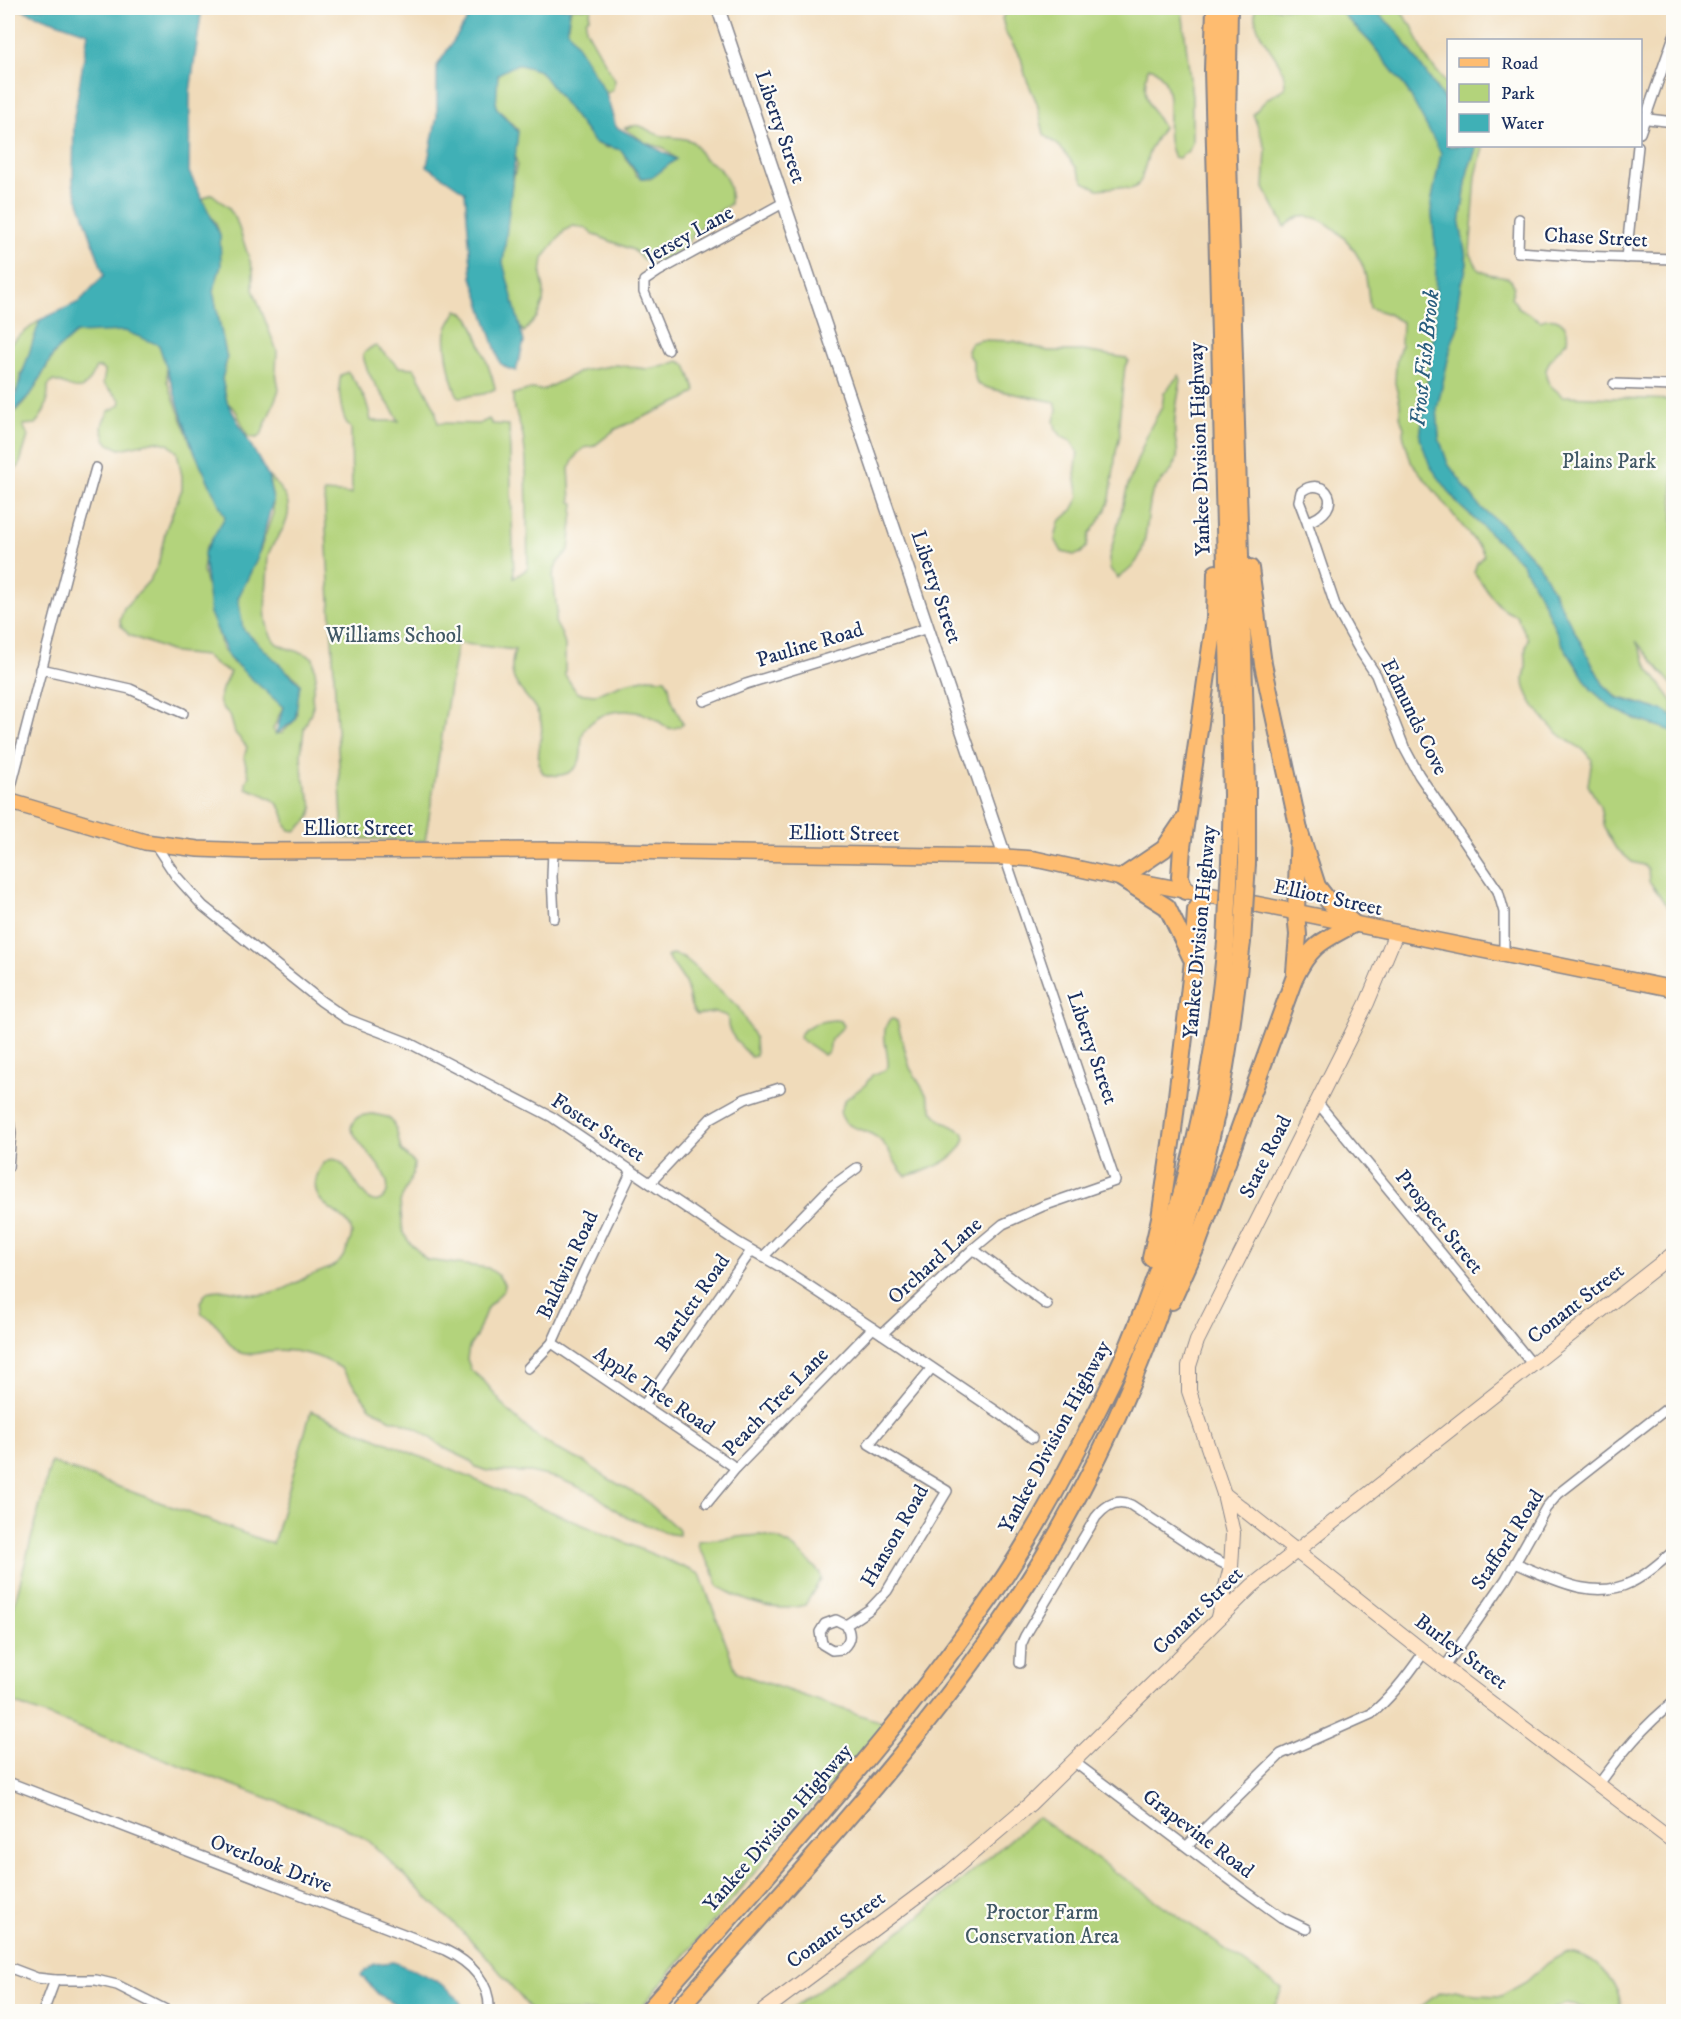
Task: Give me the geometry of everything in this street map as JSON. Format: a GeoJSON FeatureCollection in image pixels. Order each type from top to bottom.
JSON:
{"type":"FeatureCollection","features":[{"type":"Feature","properties":{"kind":"highway","name":"Yankee Division Highway"},"geometry":{"type":"LineString","coordinates":[[1215,8],[1214,82],[1232,795],[1239,862]]}},
{"type":"Feature","properties":{"kind":"highway","name":"Yankee Division Highway"},"geometry":{"type":"LineString","coordinates":[[676,2012],[872,1789],[967,1669],[1011,1607],[1053,1541],[1090,1472],[1122,1404],[1164,1296],[1196,1195],[1213,1131],[1226,1062],[1239,862],[1247,787],[1227,127],[1229,8]]}},
{"type":"Feature","properties":{"kind":"highway"},"geometry":{"type":"LineString","coordinates":[[1185,891],[1180,877],[1185,819],[1215,619],[1217,556],[1215,460],[1221,401]]}},
{"type":"Feature","properties":{"kind":"highway"},"geometry":{"type":"LineString","coordinates":[[1122,1404],[1148,1361],[1197,1245],[1294,979],[1304,959],[1314,947],[1354,924],[1330,903],[1317,885],[1299,830],[1263,664],[1238,471]]}},
{"type":"Feature","properties":{"kind":"highway"},"geometry":{"type":"LineString","coordinates":[[1185,819],[1164,849],[1121,878],[1167,907],[1193,961]]}},
{"type":"Feature","properties":{"kind":"highway"},"geometry":{"type":"LineString","coordinates":[[1294,979],[1298,935],[1296,912],[1299,830]]}},
{"type":"Feature","properties":{"kind":"highway"},"geometry":{"type":"LineString","coordinates":[[1096,1414],[1143,1288],[1153,1251],[1173,1130],[1193,961],[1196,910],[1207,894]]}},
{"type":"Feature","properties":{"kind":"highway","name":"Yankee Division Highway"},"geometry":{"type":"LineString","coordinates":[[647,2012],[866,1761],[980,1613],[1021,1550],[1096,1414],[1129,1344],[1146,1300],[1186,1174],[1201,1115],[1234,942]]}},
{"type":"Feature","properties":{"kind":"main road","name":"Elliott Street"},"geometry":{"type":"LineString","coordinates":[[8,800],[122,837],[198,849],[251,851],[553,850],[1035,859],[1674,989]]}},
{"type":"Feature","properties":{"kind":"main road","name":"State Road"},"geometry":{"type":"LineString","coordinates":[[1224,1494],[1191,1403],[1188,1378],[1197,1341],[1378,978],[1396,933]]}},
{"type":"Feature","properties":{"kind":"main road","name":"Conant Street"},"geometry":{"type":"LineString","coordinates":[[762,2012],[958,1866],[1030,1804],[1252,1586],[1674,1253]]}},
{"type":"Feature","properties":{"kind":"main road","name":"Burley Street"},"geometry":{"type":"LineString","coordinates":[[1224,1494],[1424,1652],[1674,1842]]}},
{"type":"Feature","properties":{"kind":"main road"},"geometry":{"type":"LineString","coordinates":[[1217,1619],[1232,1567],[1233,1533],[1224,1494]]}},
{"type":"Feature","properties":{"kind":"street","name":"Liberty Street"},"geometry":{"type":"LineString","coordinates":[[718,8],[1115,1181]]}},
{"type":"Feature","properties":{"kind":"street"},"geometry":{"type":"LineString","coordinates":[[1674,36],[1643,119],[1674,122]]}},
{"type":"Feature","properties":{"kind":"street"},"geometry":{"type":"LineString","coordinates":[[1626,258],[1638,147]]}},
{"type":"Feature","properties":{"kind":"street","name":"Jersey Lane"},"geometry":{"type":"LineString","coordinates":[[668,350],[644,292],[644,281],[783,203]]}},
{"type":"Feature","properties":{"kind":"street","name":"Chase Street"},"geometry":{"type":"LineString","coordinates":[[1519,219],[1518,252],[1674,259]]}},
{"type":"Feature","properties":{"kind":"street"},"geometry":{"type":"LineString","coordinates":[[1614,384],[1674,386]]}},
{"type":"Feature","properties":{"kind":"street"},"geometry":{"type":"LineString","coordinates":[[8,800],[96,468]]}},
{"type":"Feature","properties":{"kind":"street","name":"Edmunds Cove"},"geometry":{"type":"LineString","coordinates":[[1307,522],[1336,608],[1376,675],[1404,747],[1419,775],[1498,891],[1504,912],[1504,955]]}},
{"type":"Feature","properties":{"kind":"street","name":"Pauline Road"},"geometry":{"type":"LineString","coordinates":[[704,701],[746,684],[928,628]]}},
{"type":"Feature","properties":{"kind":"street"},"geometry":{"type":"LineString","coordinates":[[41,669],[130,689],[183,713]]}},
{"type":"Feature","properties":{"kind":"street","name":"Foster Street"},"geometry":{"type":"LineString","coordinates":[[155,844],[176,876],[203,906],[333,1010],[359,1026],[409,1043],[546,1114],[751,1251],[873,1328],[1002,1415],[1032,1438]]}},
{"type":"Feature","properties":{"kind":"street"},"geometry":{"type":"LineString","coordinates":[[553,850],[554,918]]}},
{"type":"Feature","properties":{"kind":"street"},"geometry":{"type":"LineString","coordinates":[[650,1183],[711,1118],[745,1099],[780,1088]]}},
{"type":"Feature","properties":{"kind":"street","name":"Prospect Street"},"geometry":{"type":"LineString","coordinates":[[1317,1102],[1533,1365]]}},
{"type":"Feature","properties":{"kind":"street"},"geometry":{"type":"LineString","coordinates":[[8,1114],[11,1133],[8,1167]]}},
{"type":"Feature","properties":{"kind":"street"},"geometry":{"type":"LineString","coordinates":[[763,1257],[832,1186],[856,1168]]}},
{"type":"Feature","properties":{"kind":"street","name":"Baldwin Road"},"geometry":{"type":"LineString","coordinates":[[528,1368],[552,1343],[633,1171]]}},
{"type":"Feature","properties":{"kind":"street","name":"Orchard Lane"},"geometry":{"type":"LineString","coordinates":[[882,1334],[988,1235],[1022,1215],[1115,1181]]}},
{"type":"Feature","properties":{"kind":"street"},"geometry":{"type":"LineString","coordinates":[[973,1249],[1047,1305]]}},
{"type":"Feature","properties":{"kind":"street","name":"Bartlett Road"},"geometry":{"type":"LineString","coordinates":[[644,1405],[751,1251]]}},
{"type":"Feature","properties":{"kind":"street","name":"Peach Tree Lane"},"geometry":{"type":"LineString","coordinates":[[707,1503],[736,1468],[873,1328]]}},
{"type":"Feature","properties":{"kind":"street","name":"Apple Tree Road"},"geometry":{"type":"LineString","coordinates":[[552,1343],[736,1468]]}},
{"type":"Feature","properties":{"kind":"street","name":"Hanson Road"},"geometry":{"type":"LineString","coordinates":[[846,1625],[870,1609],[887,1591],[947,1491],[869,1444],[931,1369]]}},
{"type":"Feature","properties":{"kind":"street","name":"Stafford Road"},"geometry":{"type":"LineString","coordinates":[[1445,1667],[1506,1579],[1546,1508],[1558,1494],[1674,1403]]}},
{"type":"Feature","properties":{"kind":"street"},"geometry":{"type":"LineString","coordinates":[[1020,1663],[1021,1645],[1025,1636],[1096,1517],[1107,1506],[1125,1502],[1208,1556],[1232,1567]]}},
{"type":"Feature","properties":{"kind":"street"},"geometry":{"type":"LineString","coordinates":[[1515,1563],[1580,1589],[1605,1590],[1634,1582],[1674,1551]]}},
{"type":"Feature","properties":{"kind":"street"},"geometry":{"type":"LineString","coordinates":[[1187,1846],[1281,1754],[1364,1718],[1376,1710],[1424,1652]]}},
{"type":"Feature","properties":{"kind":"street"},"geometry":{"type":"LineString","coordinates":[[1599,1784],[1646,1725],[1674,1702]]}},
{"type":"Feature","properties":{"kind":"street","name":"Grapevine Road"},"geometry":{"type":"LineString","coordinates":[[1073,1761],[1281,1917],[1306,1929]]}},
{"type":"Feature","properties":{"kind":"street","name":"Overlook Drive"},"geometry":{"type":"LineString","coordinates":[[8,1782],[462,1958],[486,1986],[489,2012]]}},
{"type":"Feature","properties":{"kind":"street"},"geometry":{"type":"LineString","coordinates":[[8,1967],[37,1978],[96,1980],[117,1985],[170,2012]]}},
{"type":"Feature","properties":{"kind":"street"},"geometry":{"type":"LineString","coordinates":[[43,2012],[55,1980]]}},
{"type":"Feature","properties":{"kind":"green space"},"geometry":{"type":"Polygon","coordinates":[[[571,8],[591,8],[586,20],[586,29],[615,80],[613,89],[606,94],[567,30],[571,8]]]}},
{"type":"Feature","properties":{"kind":"green space"},"geometry":{"type":"Polygon","coordinates":[[[1010,8],[1182,8],[1192,97],[1192,143],[1188,151],[1179,158],[1174,157],[1169,137],[1167,87],[1163,78],[1153,68],[1148,68],[1145,87],[1147,100],[1163,127],[1150,149],[1141,180],[1136,187],[1130,189],[1118,187],[1098,189],[1084,182],[1076,167],[1060,147],[1044,134],[1037,103],[1026,78],[1021,58],[1006,34],[1002,18],[1010,8]]]}},
{"type":"Feature","properties":{"kind":"green space"},"geometry":{"type":"Polygon","coordinates":[[[1255,8],[1337,8],[1371,43],[1406,88],[1442,153],[1431,204],[1436,254],[1435,323],[1420,438],[1459,505],[1521,562],[1542,599],[1561,642],[1591,689],[1612,708],[1638,720],[1673,731],[1673,926],[1671,911],[1649,881],[1648,869],[1632,862],[1615,847],[1604,828],[1600,806],[1588,785],[1592,759],[1584,750],[1553,729],[1529,697],[1524,680],[1528,639],[1516,615],[1497,604],[1474,572],[1477,563],[1484,555],[1481,549],[1411,462],[1403,434],[1404,428],[1395,383],[1402,322],[1386,313],[1370,308],[1361,261],[1340,233],[1320,220],[1310,217],[1298,218],[1285,227],[1264,188],[1266,149],[1253,114],[1268,98],[1285,88],[1281,67],[1259,30],[1255,8]]]}},
{"type":"Feature","properties":{"kind":"green space"},"geometry":{"type":"Polygon","coordinates":[[[1372,8],[1398,8],[1412,26],[1426,58],[1447,84],[1447,104],[1396,30],[1372,8]]]}},
{"type":"Feature","properties":{"kind":"green space"},"geometry":{"type":"Polygon","coordinates":[[[517,64],[535,68],[543,73],[569,103],[595,143],[621,150],[637,176],[650,179],[676,159],[664,148],[646,143],[625,128],[636,125],[663,136],[693,142],[703,157],[725,176],[730,198],[730,204],[706,221],[681,250],[665,260],[656,262],[644,260],[633,250],[595,235],[586,228],[573,226],[565,230],[543,258],[541,275],[544,289],[543,303],[537,317],[524,332],[515,321],[503,263],[510,192],[517,165],[514,148],[518,130],[496,107],[495,99],[498,74],[517,64]]]}},
{"type":"Feature","properties":{"kind":"green space","name":"Plains Park"},"geometry":{"type":"Polygon","coordinates":[[[1477,147],[1483,147],[1476,176],[1470,253],[1479,270],[1511,280],[1514,287],[1511,297],[1518,307],[1540,321],[1551,319],[1561,322],[1566,329],[1567,341],[1553,356],[1547,368],[1547,380],[1551,386],[1562,396],[1673,400],[1673,686],[1636,641],[1649,669],[1673,702],[1673,717],[1665,711],[1617,697],[1603,684],[1539,565],[1503,526],[1480,507],[1448,464],[1439,438],[1437,408],[1452,342],[1459,324],[1457,308],[1467,263],[1460,224],[1468,170],[1477,147]]]}},
{"type":"Feature","properties":{"kind":"green space"},"geometry":{"type":"Polygon","coordinates":[[[212,194],[228,207],[236,219],[253,270],[253,289],[277,351],[276,372],[279,390],[261,435],[257,438],[248,437],[236,411],[227,402],[222,379],[227,359],[213,291],[221,266],[218,243],[220,235],[216,223],[202,205],[204,198],[212,194]]]}},
{"type":"Feature","properties":{"kind":"green space"},"geometry":{"type":"Polygon","coordinates":[[[457,310],[467,315],[472,323],[492,376],[495,389],[484,394],[459,397],[453,385],[446,346],[446,332],[457,310]]]}},
{"type":"Feature","properties":{"kind":"green space"},"geometry":{"type":"Polygon","coordinates":[[[40,320],[34,350],[21,375],[19,387],[11,396],[8,413],[8,345],[40,320]]]}},
{"type":"Feature","properties":{"kind":"green space"},"geometry":{"type":"Polygon","coordinates":[[[82,331],[125,331],[143,335],[159,345],[166,362],[167,381],[191,444],[225,517],[219,534],[206,547],[203,571],[222,648],[233,663],[248,673],[283,707],[273,729],[276,734],[282,733],[295,720],[300,684],[243,629],[238,598],[257,559],[273,513],[268,476],[287,501],[286,523],[268,556],[265,612],[268,628],[275,642],[282,647],[313,658],[316,677],[312,695],[313,707],[304,729],[301,754],[303,778],[313,807],[309,819],[296,831],[286,826],[282,810],[274,800],[246,788],[249,776],[244,758],[247,747],[235,733],[230,715],[219,701],[230,672],[219,667],[206,656],[175,653],[129,635],[121,626],[120,620],[124,608],[149,581],[158,565],[166,529],[182,489],[177,452],[168,444],[156,441],[120,449],[109,444],[102,428],[103,422],[109,411],[120,405],[121,400],[103,384],[105,372],[101,368],[96,368],[87,384],[81,388],[53,381],[48,386],[47,402],[42,415],[35,424],[23,425],[28,436],[19,466],[15,470],[8,471],[8,419],[33,391],[58,349],[72,336],[82,331]]]}},
{"type":"Feature","properties":{"kind":"green space"},"geometry":{"type":"Polygon","coordinates":[[[980,340],[1014,341],[1048,351],[1083,351],[1126,358],[1129,361],[1125,366],[1119,421],[1120,435],[1110,499],[1105,512],[1089,535],[1087,546],[1081,553],[1074,555],[1062,552],[1055,539],[1059,522],[1072,510],[1079,497],[1075,475],[1078,452],[1071,441],[1062,437],[1056,429],[1055,402],[977,384],[973,360],[967,350],[971,343],[980,340]]]}},
{"type":"Feature","properties":{"kind":"green space","name":"Williams School"},"geometry":{"type":"Polygon","coordinates":[[[376,346],[399,367],[414,368],[435,408],[438,423],[479,424],[489,419],[492,424],[509,425],[514,578],[528,568],[526,460],[523,435],[513,403],[513,394],[531,389],[543,390],[581,371],[616,365],[647,369],[679,361],[686,365],[696,391],[687,398],[616,429],[594,446],[584,448],[577,454],[569,468],[571,502],[574,503],[569,550],[557,563],[553,576],[557,611],[555,622],[565,645],[565,675],[577,693],[594,695],[625,683],[648,678],[665,679],[683,724],[667,728],[641,713],[626,711],[604,715],[585,729],[579,761],[572,770],[562,775],[543,773],[539,760],[541,722],[513,674],[512,663],[515,650],[457,643],[425,841],[343,838],[324,492],[352,494],[351,428],[345,418],[341,403],[339,387],[341,375],[348,372],[356,384],[366,401],[371,421],[399,421],[368,372],[365,363],[363,354],[376,346]]]}},
{"type":"Feature","properties":{"kind":"green space"},"geometry":{"type":"Polygon","coordinates":[[[1179,375],[1181,380],[1175,421],[1177,458],[1173,468],[1152,494],[1145,540],[1139,557],[1118,578],[1110,569],[1109,558],[1128,485],[1149,430],[1162,407],[1164,393],[1179,375]]]}},
{"type":"Feature","properties":{"kind":"green space"},"geometry":{"type":"Polygon","coordinates":[[[672,954],[683,957],[693,965],[738,1007],[755,1038],[756,1056],[751,1057],[733,1036],[728,1027],[727,1016],[715,1012],[697,1015],[690,1003],[684,981],[667,957],[672,954]]]}},
{"type":"Feature","properties":{"kind":"green space"},"geometry":{"type":"Polygon","coordinates":[[[891,1018],[897,1021],[910,1068],[926,1094],[933,1112],[941,1120],[963,1132],[965,1138],[962,1146],[949,1159],[932,1168],[906,1176],[879,1139],[848,1124],[840,1111],[845,1100],[865,1085],[872,1075],[888,1067],[885,1029],[891,1018]]]}},
{"type":"Feature","properties":{"kind":"green space"},"geometry":{"type":"Polygon","coordinates":[[[835,1020],[841,1021],[844,1026],[831,1039],[829,1051],[824,1055],[799,1038],[804,1029],[809,1026],[835,1020]]]}},
{"type":"Feature","properties":{"kind":"green space"},"geometry":{"type":"Polygon","coordinates":[[[373,1114],[387,1117],[392,1121],[401,1150],[414,1163],[413,1174],[400,1202],[403,1233],[410,1243],[427,1260],[488,1268],[498,1275],[505,1285],[504,1290],[487,1308],[476,1337],[469,1347],[467,1359],[471,1370],[485,1382],[508,1411],[531,1432],[556,1449],[584,1462],[642,1497],[679,1530],[679,1535],[670,1534],[624,1516],[594,1494],[560,1479],[530,1472],[487,1471],[476,1467],[467,1459],[444,1448],[419,1430],[397,1420],[391,1420],[370,1407],[341,1368],[333,1363],[316,1356],[288,1351],[241,1353],[230,1345],[217,1325],[202,1314],[200,1302],[207,1292],[227,1290],[254,1295],[274,1293],[328,1269],[340,1261],[352,1231],[342,1217],[319,1198],[315,1188],[317,1176],[325,1162],[335,1159],[349,1172],[368,1199],[375,1202],[383,1198],[388,1186],[386,1179],[351,1129],[358,1117],[373,1114]]]}},
{"type":"Feature","properties":{"kind":"green space"},"geometry":{"type":"Polygon","coordinates":[[[311,1411],[700,1574],[737,1673],[887,1724],[802,1816],[638,2011],[533,2012],[483,1952],[369,1841],[340,1825],[8,1701],[8,1629],[51,1462],[273,1544],[311,1411]]]}},
{"type":"Feature","properties":{"kind":"green space"},"geometry":{"type":"Polygon","coordinates":[[[759,1535],[785,1542],[820,1573],[821,1579],[805,1605],[770,1607],[738,1597],[718,1586],[712,1568],[699,1548],[698,1541],[759,1535]]]}},
{"type":"Feature","properties":{"kind":"green space","name":"Proctor Farm Conservation Area"},"geometry":{"type":"Polygon","coordinates":[[[1037,1817],[1282,1989],[1273,2011],[789,2011],[910,1924],[1037,1817]]]}},
{"type":"Feature","properties":{"kind":"green space"},"geometry":{"type":"Polygon","coordinates":[[[1565,1953],[1585,1957],[1601,1969],[1608,1976],[1621,2003],[1616,2008],[1602,2011],[1565,2004],[1546,2012],[1415,2011],[1439,1993],[1455,1990],[1476,1995],[1501,1996],[1526,1982],[1547,1963],[1565,1953]]]}},
{"type":"Feature","properties":{"kind":"water"},"geometry":{"type":"Polygon","coordinates":[[[16,8],[202,8],[190,92],[189,172],[220,235],[221,266],[213,291],[227,359],[222,379],[227,402],[268,476],[273,500],[257,559],[238,598],[243,629],[300,684],[295,720],[276,734],[283,707],[229,658],[210,613],[204,553],[225,517],[191,444],[159,345],[125,331],[76,333],[54,353],[33,391],[8,418],[40,320],[79,302],[104,275],[73,184],[74,117],[88,33],[16,8]]]}},
{"type":"Feature","properties":{"kind":"water"},"geometry":{"type":"Polygon","coordinates":[[[475,8],[570,8],[567,28],[606,94],[616,127],[676,159],[653,177],[641,178],[621,150],[595,143],[540,71],[517,64],[498,74],[496,107],[518,132],[503,263],[524,342],[516,371],[500,363],[472,277],[465,192],[427,166],[437,116],[437,66],[475,8]]]}},
{"type":"Feature","properties":{"kind":"water"},"geometry":{"type":"Polygon","coordinates":[[[1337,8],[1372,8],[1396,30],[1447,104],[1447,147],[1477,147],[1468,170],[1460,224],[1467,263],[1457,308],[1459,324],[1452,342],[1437,408],[1439,438],[1448,464],[1480,507],[1503,526],[1539,565],[1603,684],[1617,698],[1665,711],[1673,717],[1673,731],[1638,720],[1612,708],[1591,689],[1561,642],[1542,599],[1521,562],[1459,505],[1430,466],[1420,438],[1435,323],[1436,254],[1431,204],[1441,153],[1406,88],[1371,43],[1337,8]]]}},
{"type":"Feature","properties":{"kind":"water"},"geometry":{"type":"Polygon","coordinates":[[[393,1962],[445,1986],[460,2002],[464,2011],[404,2011],[378,1994],[361,1975],[374,1964],[393,1962]]]}},
{"type":"Feature","properties":{"kind":"water label","name":"Frost Fish Brook"},"geometry":{"type":"Point","coordinates":[1425,358]}}]}
